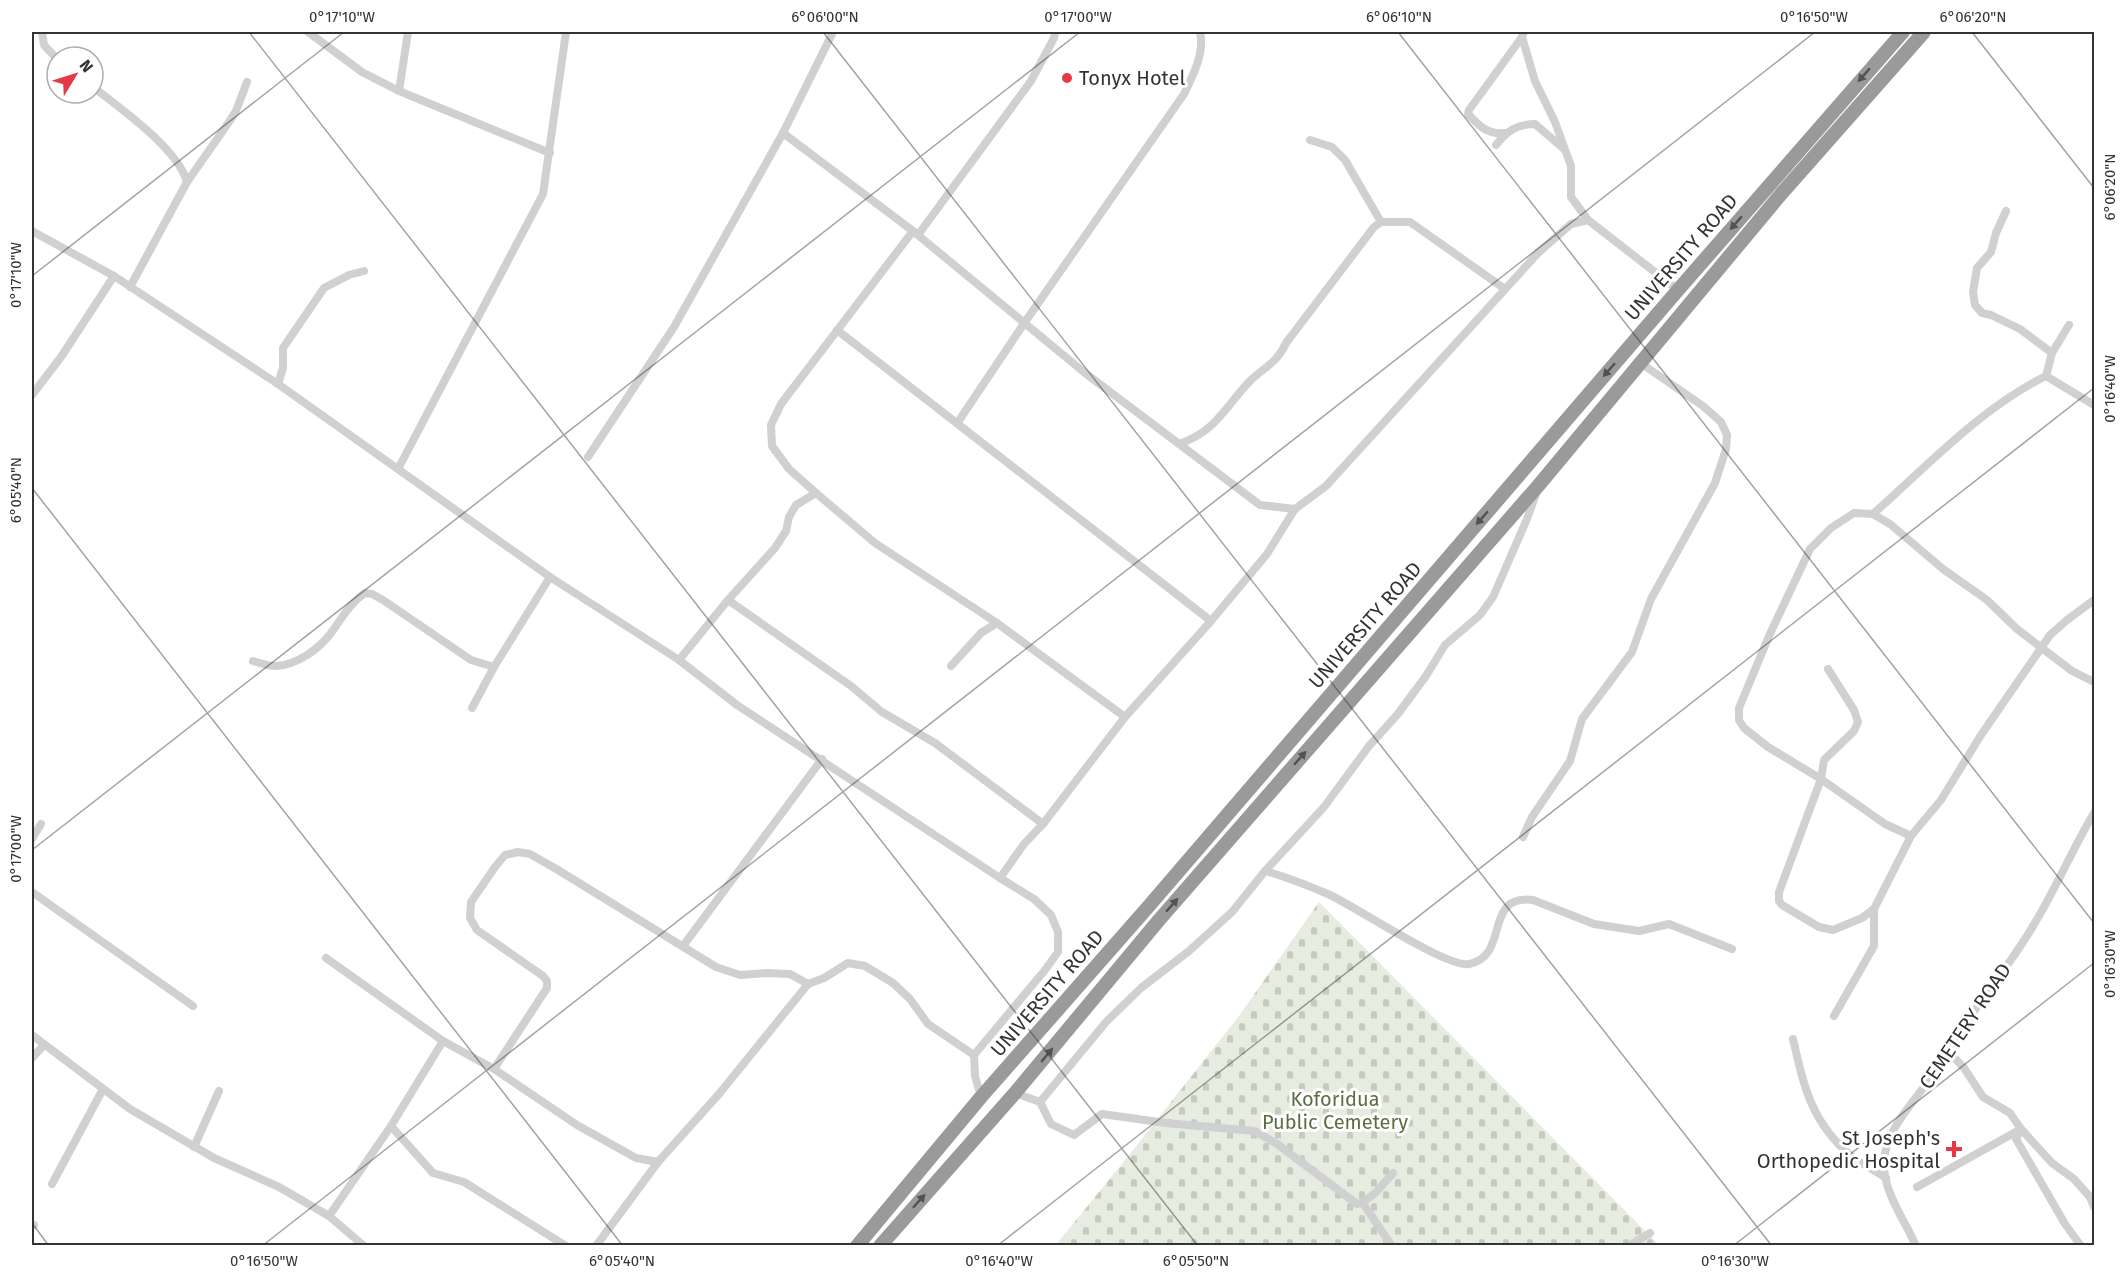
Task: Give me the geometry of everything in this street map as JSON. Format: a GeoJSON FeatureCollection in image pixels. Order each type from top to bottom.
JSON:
{"type":"FeatureCollection","features":[{"type":"Feature","properties":{"kind":"highway","name":"UNIVERSITY ROAD"},"geometry":{"type":"LineString","coordinates":[[880,1245],[1015,1094],[1159,920],[1538,486],[1782,194],[1924,32]]}},
{"type":"Feature","properties":{"kind":"highway","name":"UNIVERSITY ROAD"},"geometry":{"type":"LineString","coordinates":[[857,1245],[981,1097],[1148,907],[1897,33]]}},
{"type":"Feature","properties":{"kind":"street"},"geometry":{"type":"LineString","coordinates":[[308,32],[362,72],[399,91],[550,153]]}},
{"type":"Feature","properties":{"kind":"street"},"geometry":{"type":"LineString","coordinates":[[399,91],[408,32]]}},
{"type":"Feature","properties":{"kind":"street"},"geometry":{"type":"LineString","coordinates":[[398,469],[543,194],[566,32]]}},
{"type":"Feature","properties":{"kind":"street"},"geometry":{"type":"LineString","coordinates":[[588,457],[674,327],[783,133],[833,32]]}},
{"type":"Feature","properties":{"kind":"street"},"geometry":{"type":"LineString","coordinates":[[1055,32],[1031,81],[781,405],[771,425],[772,446],[789,469],[875,543],[997,623],[1125,717]]}},
{"type":"Feature","properties":{"kind":"street"},"geometry":{"type":"LineString","coordinates":[[958,422],[1184,94],[1200,52],[1200,32]]}},
{"type":"Feature","properties":{"kind":"street"},"geometry":{"type":"LineString","coordinates":[[1523,34],[1535,81],[1555,122],[1571,166],[1571,197],[1588,220],[1678,290]]}},
{"type":"Feature","properties":{"kind":"street"},"geometry":{"type":"LineString","coordinates":[[1523,34],[1468,114],[1481,128],[1496,134],[1505,133],[1524,124],[1555,122]]}},
{"type":"Feature","properties":{"kind":"street"},"geometry":{"type":"LineString","coordinates":[[130,286],[187,182],[230,123],[247,82]]}},
{"type":"Feature","properties":{"kind":"street"},"geometry":{"type":"LineString","coordinates":[[105,96],[135,119],[171,155],[185,174],[187,182]]}},
{"type":"Feature","properties":{"kind":"street"},"geometry":{"type":"LineString","coordinates":[[1535,124],[1565,150]]}},
{"type":"Feature","properties":{"kind":"street"},"geometry":{"type":"LineString","coordinates":[[783,133],[915,233],[1085,373],[1260,505],[1295,509]]}},
{"type":"Feature","properties":{"kind":"street"},"geometry":{"type":"LineString","coordinates":[[1496,145],[1505,133]]}},
{"type":"Feature","properties":{"kind":"street"},"geometry":{"type":"LineString","coordinates":[[1310,140],[1332,147],[1345,160],[1381,222]]}},
{"type":"Feature","properties":{"kind":"street"},"geometry":{"type":"LineString","coordinates":[[2006,212],[1996,233],[1991,252],[1977,268],[1975,304],[1982,313],[2020,329],[2052,353]]}},
{"type":"Feature","properties":{"kind":"street"},"geometry":{"type":"LineString","coordinates":[[1000,878],[1024,844],[1043,824],[1125,717],[1267,554],[1295,509],[1326,486],[1538,253],[1571,224],[1588,220]]}},
{"type":"Feature","properties":{"kind":"street"},"geometry":{"type":"LineString","coordinates":[[1179,444],[1200,436],[1214,425],[1249,382],[1280,357],[1286,343],[1374,227],[1381,222],[1410,222],[1505,289]]}},
{"type":"Feature","properties":{"kind":"street"},"geometry":{"type":"LineString","coordinates":[[32,231],[114,276],[278,384],[549,577],[679,660],[737,705],[1035,899],[1051,915],[1058,932],[1058,952],[974,1055],[975,1076],[981,1097]]}},
{"type":"Feature","properties":{"kind":"street"},"geometry":{"type":"LineString","coordinates":[[278,384],[283,368],[283,348],[324,288],[349,275],[364,272]]}},
{"type":"Feature","properties":{"kind":"street"},"geometry":{"type":"LineString","coordinates":[[32,395],[61,357],[114,276]]}},
{"type":"Feature","properties":{"kind":"street"},"geometry":{"type":"LineString","coordinates":[[1872,514],[1988,412],[2022,388],[2046,376],[2052,353],[2069,325]]}},
{"type":"Feature","properties":{"kind":"street"},"geometry":{"type":"LineString","coordinates":[[837,330],[1211,621]]}},
{"type":"Feature","properties":{"kind":"street"},"geometry":{"type":"LineString","coordinates":[[1522,837],[1532,817],[1570,761],[1582,719],[1632,652],[1651,599],[1715,483],[1725,449],[1727,435],[1721,422],[1642,364]]}},
{"type":"Feature","properties":{"kind":"street"},"geometry":{"type":"LineString","coordinates":[[2046,376],[2094,405]]}},
{"type":"Feature","properties":{"kind":"street"},"geometry":{"type":"LineString","coordinates":[[1040,1102],[1106,1022],[1141,988],[1189,951],[1232,912],[1265,871],[1324,807],[1369,746],[1397,715],[1426,676],[1445,645],[1480,615],[1493,597],[1527,519],[1538,486]]}},
{"type":"Feature","properties":{"kind":"street"},"geometry":{"type":"LineString","coordinates":[[679,660],[728,600],[775,548],[786,531],[789,517],[796,505],[816,493]]}},
{"type":"Feature","properties":{"kind":"street"},"geometry":{"type":"LineString","coordinates":[[1911,836],[1885,824],[1821,779],[1768,747],[1744,728],[1739,720],[1739,708],[1773,626],[1810,549],[1831,528],[1854,513],[1872,514],[1890,524],[1943,569],[1987,600],[2018,629],[2072,671],[2094,682]]}},
{"type":"Feature","properties":{"kind":"street"},"geometry":{"type":"LineString","coordinates":[[472,708],[494,667],[549,577]]}},
{"type":"Feature","properties":{"kind":"street"},"geometry":{"type":"LineString","coordinates":[[252,661],[273,666],[290,664],[310,653],[330,634],[349,606],[365,593],[384,600],[471,660],[494,667]]}},
{"type":"Feature","properties":{"kind":"street"},"geometry":{"type":"LineString","coordinates":[[728,600],[834,674],[882,712],[935,743],[1043,824]]}},
{"type":"Feature","properties":{"kind":"street"},"geometry":{"type":"LineString","coordinates":[[1828,669],[1854,710],[1858,722],[1854,731],[1824,760],[1821,779],[1779,892],[1779,901],[1819,927],[1833,930],[1862,918],[1874,909],[1911,836],[1941,800],[1981,735],[2050,635],[2094,600]]}},
{"type":"Feature","properties":{"kind":"street"},"geometry":{"type":"LineString","coordinates":[[951,666],[981,633],[997,623]]}},
{"type":"Feature","properties":{"kind":"street"},"geometry":{"type":"LineString","coordinates":[[683,946],[822,759]]}},
{"type":"Feature","properties":{"kind":"street","name":"CEMETERY ROAD"},"geometry":{"type":"LineString","coordinates":[[1916,1245],[1893,1199],[1886,1178],[1884,1161],[1888,1145],[1898,1122],[1950,1052],[2036,923],[2079,837],[2094,813]]}},
{"type":"Feature","properties":{"kind":"street"},"geometry":{"type":"LineString","coordinates":[[32,839],[41,824]]}},
{"type":"Feature","properties":{"kind":"street"},"geometry":{"type":"LineString","coordinates":[[494,1069],[547,988],[547,981],[543,976],[477,930],[470,918],[471,902],[505,855],[518,852],[530,854],[716,968],[740,975],[790,974],[808,984]]}},
{"type":"Feature","properties":{"kind":"street"},"geometry":{"type":"LineString","coordinates":[[1265,871],[1330,896],[1450,961],[1462,964],[1470,964],[1482,958],[1489,951],[1494,944],[1501,914],[1511,904],[1526,899],[1551,906],[1594,924],[1639,931],[1669,924],[1732,949]]}},
{"type":"Feature","properties":{"kind":"street"},"geometry":{"type":"LineString","coordinates":[[32,892],[193,1006]]}},
{"type":"Feature","properties":{"kind":"street"},"geometry":{"type":"LineString","coordinates":[[1834,1016],[1874,946],[1874,909]]}},
{"type":"Feature","properties":{"kind":"street"},"geometry":{"type":"LineString","coordinates":[[326,958],[443,1041],[494,1069],[577,1125],[636,1158],[658,1162]]}},
{"type":"Feature","properties":{"kind":"street"},"geometry":{"type":"LineString","coordinates":[[596,1245],[658,1162],[719,1094],[808,984],[824,978],[848,963],[865,966],[893,983],[910,999],[928,1024],[974,1055]]}},
{"type":"Feature","properties":{"kind":"street"},"geometry":{"type":"LineString","coordinates":[[32,1035],[130,1109],[194,1148],[279,1187],[329,1216],[364,1245]]}},
{"type":"Feature","properties":{"kind":"street"},"geometry":{"type":"LineString","coordinates":[[1793,1039],[1802,1081],[1815,1115],[1831,1137],[1851,1156],[1886,1178]]}},
{"type":"Feature","properties":{"kind":"street"},"geometry":{"type":"LineString","coordinates":[[329,1216],[392,1126],[443,1041]]}},
{"type":"Feature","properties":{"kind":"street"},"geometry":{"type":"LineString","coordinates":[[32,1058],[44,1045]]}},
{"type":"Feature","properties":{"kind":"street"},"geometry":{"type":"LineString","coordinates":[[1950,1052],[1964,1068],[1983,1097],[2010,1113],[2021,1129],[2052,1163],[2074,1179],[2090,1197],[2094,1207]]}},
{"type":"Feature","properties":{"kind":"street"},"geometry":{"type":"LineString","coordinates":[[52,1184],[103,1089]]}},
{"type":"Feature","properties":{"kind":"street"},"geometry":{"type":"LineString","coordinates":[[194,1148],[219,1090]]}},
{"type":"Feature","properties":{"kind":"street"},"geometry":{"type":"LineString","coordinates":[[1015,1094],[1040,1102],[1051,1124],[1074,1135],[1102,1114],[1166,1123],[1255,1131],[1277,1144],[1357,1204],[1375,1193],[1393,1173]]}},
{"type":"Feature","properties":{"kind":"street"},"geometry":{"type":"LineString","coordinates":[[392,1126],[434,1173],[464,1182],[566,1245]]}},
{"type":"Feature","properties":{"kind":"street"},"geometry":{"type":"LineString","coordinates":[[1917,1186],[2021,1129]]}},
{"type":"Feature","properties":{"kind":"street"},"geometry":{"type":"LineString","coordinates":[[2021,1129],[2016,1139],[2065,1224],[2081,1245]]}},
{"type":"Feature","properties":{"kind":"street"},"geometry":{"type":"LineString","coordinates":[[1362,1203],[1392,1245]]}},
{"type":"Feature","properties":{"kind":"street"},"geometry":{"type":"LineString","coordinates":[[1629,1245],[1650,1233]]}},
{"type":"Feature","properties":{"kind":"green space","name":"Koforidua Public Cemetery"},"geometry":{"type":"Polygon","coordinates":[[[1319,902],[1659,1245],[1055,1246],[1239,1016],[1319,902]]]}},
{"type":"Feature","properties":{"kind":"place","name":"Tonyx Hotel"},"geometry":{"type":"Point","coordinates":[1067,78]}},
{"type":"Feature","properties":{"kind":"place","name":"St Joseph's Orthopedic Hospital"},"geometry":{"type":"Point","coordinates":[1954,1149]}}]}
